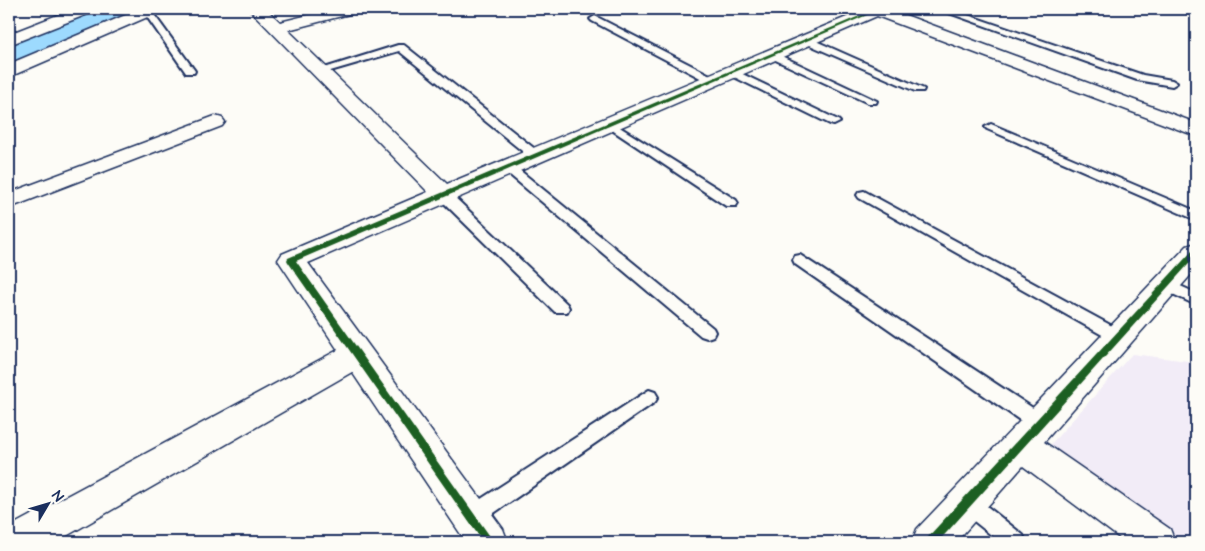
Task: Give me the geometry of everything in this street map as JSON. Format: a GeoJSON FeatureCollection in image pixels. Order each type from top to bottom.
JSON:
{"type":"FeatureCollection","features":[{"type":"Feature","properties":{"kind":"street"},"geometry":{"type":"LineString","coordinates":[[9,40],[87,9]]}},
{"type":"Feature","properties":{"kind":"street"},"geometry":{"type":"LineString","coordinates":[[257,9],[444,195]]}},
{"type":"Feature","properties":{"kind":"street"},"geometry":{"type":"LineString","coordinates":[[277,28],[351,9]]}},
{"type":"Feature","properties":{"kind":"street"},"geometry":{"type":"LineString","coordinates":[[480,530],[291,260],[877,9],[1196,130]]}},
{"type":"Feature","properties":{"kind":"street"},"geometry":{"type":"LineString","coordinates":[[9,71],[150,10]]}},
{"type":"Feature","properties":{"kind":"street"},"geometry":{"type":"LineString","coordinates":[[9,201],[214,122]]}},
{"type":"Feature","properties":{"kind":"street"},"geometry":{"type":"LineString","coordinates":[[931,542],[1031,435],[1196,252]]}},
{"type":"Feature","properties":{"kind":"street"},"geometry":{"type":"LineString","coordinates":[[19,542],[356,354]]}},
{"type":"Feature","properties":{"kind":"street"},"geometry":{"type":"LineString","coordinates":[[1031,435],[1156,542]]}},
{"type":"Feature","properties":{"kind":"lane"},"geometry":{"type":"LineString","coordinates":[[942,9],[1141,78],[1172,83]]}},
{"type":"Feature","properties":{"kind":"lane"},"geometry":{"type":"LineString","coordinates":[[150,10],[190,71]]}},
{"type":"Feature","properties":{"kind":"lane"},"geometry":{"type":"LineString","coordinates":[[595,19],[712,80]]}},
{"type":"Feature","properties":{"kind":"lane"},"geometry":{"type":"LineString","coordinates":[[806,40],[919,89]]}},
{"type":"Feature","properties":{"kind":"lane"},"geometry":{"type":"LineString","coordinates":[[320,71],[401,47],[536,156]]}},
{"type":"Feature","properties":{"kind":"lane"},"geometry":{"type":"LineString","coordinates":[[772,54],[872,101]]}},
{"type":"Feature","properties":{"kind":"lane"},"geometry":{"type":"LineString","coordinates":[[732,72],[834,122]]}},
{"type":"Feature","properties":{"kind":"lane"},"geometry":{"type":"LineString","coordinates":[[610,124],[731,203]]}},
{"type":"Feature","properties":{"kind":"lane"},"geometry":{"type":"LineString","coordinates":[[991,126],[1196,216]]}},
{"type":"Feature","properties":{"kind":"lane"},"geometry":{"type":"LineString","coordinates":[[508,167],[707,332]]}},
{"type":"Feature","properties":{"kind":"lane"},"geometry":{"type":"LineString","coordinates":[[444,195],[561,308]]}},
{"type":"Feature","properties":{"kind":"lane"},"geometry":{"type":"LineString","coordinates":[[864,195],[1119,337]]}},
{"type":"Feature","properties":{"kind":"lane"},"geometry":{"type":"LineString","coordinates":[[800,260],[1031,435]]}},
{"type":"Feature","properties":{"kind":"lane"},"geometry":{"type":"LineString","coordinates":[[1167,285],[1196,299]]}},
{"type":"Feature","properties":{"kind":"lane"},"geometry":{"type":"LineString","coordinates":[[480,530],[648,397]]}},
{"type":"Feature","properties":{"kind":"lane"},"geometry":{"type":"LineString","coordinates":[[967,503],[1016,542]]}},
{"type":"Feature","properties":{"kind":"shaded area"},"geometry":{"type":"Polygon","coordinates":[[[1132,354],[1188,361],[1196,365],[1196,542],[1177,542],[1057,460],[1051,444],[1132,354]]]}},
{"type":"Feature","properties":{"kind":"waterway"},"geometry":{"type":"LineString","coordinates":[[9,57],[123,9]]}},
{"type":"Feature","properties":{"kind":"cycle path"},"geometry":{"type":"LineString","coordinates":[[489,542],[291,260],[879,9]]}},
{"type":"Feature","properties":{"kind":"cycle path"},"geometry":{"type":"LineString","coordinates":[[931,542],[1196,252]]}}]}
